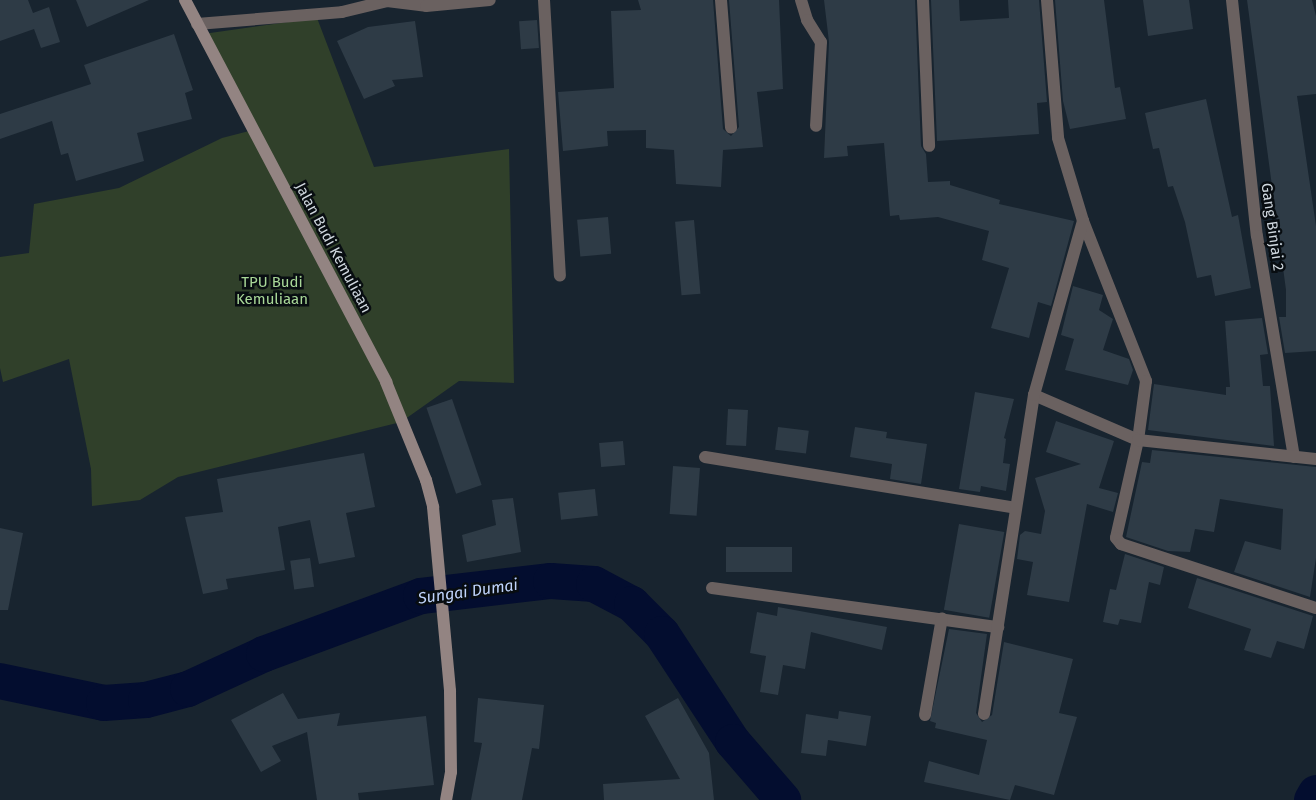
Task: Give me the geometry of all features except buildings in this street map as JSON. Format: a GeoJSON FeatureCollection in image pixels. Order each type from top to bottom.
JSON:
{"type":"FeatureCollection","features":[{"type":"Feature","properties":{"kind":"street","name":"Jalan Budi Kemuliaan"},"geometry":{"type":"LineString","coordinates":[[185,0],[397,405],[426,480],[434,518],[446,642],[451,744],[446,800]]}},
{"type":"Feature","properties":{"kind":"street"},"geometry":{"type":"LineString","coordinates":[[197,24],[342,12],[387,1],[426,6],[490,0]]}},
{"type":"Feature","properties":{"kind":"street"},"geometry":{"type":"LineString","coordinates":[[544,0],[560,276]]}},
{"type":"Feature","properties":{"kind":"street"},"geometry":{"type":"LineString","coordinates":[[721,0],[731,128]]}},
{"type":"Feature","properties":{"kind":"street"},"geometry":{"type":"LineString","coordinates":[[801,0],[807,20],[821,42],[816,126]]}},
{"type":"Feature","properties":{"kind":"street"},"geometry":{"type":"LineString","coordinates":[[923,0],[929,146]]}},
{"type":"Feature","properties":{"kind":"street"},"geometry":{"type":"LineString","coordinates":[[1047,0],[1056,128],[1083,221],[1145,375],[1138,440],[1114,531],[1119,543],[1316,608]]}},
{"type":"Feature","properties":{"kind":"street","name":"Gang Binjai 2"},"geometry":{"type":"LineString","coordinates":[[1232,0],[1257,236],[1294,457]]}},
{"type":"Feature","properties":{"kind":"street"},"geometry":{"type":"LineString","coordinates":[[984,714],[1034,395],[1083,221]]}},
{"type":"Feature","properties":{"kind":"street"},"geometry":{"type":"LineString","coordinates":[[1034,395],[1138,440],[1316,459]]}},
{"type":"Feature","properties":{"kind":"street"},"geometry":{"type":"LineString","coordinates":[[705,457],[1016,508]]}},
{"type":"Feature","properties":{"kind":"street"},"geometry":{"type":"LineString","coordinates":[[712,588],[998,627]]}},
{"type":"Feature","properties":{"kind":"street"},"geometry":{"type":"LineString","coordinates":[[925,715],[942,618]]}},
{"type":"Feature","properties":{"kind":"green space","name":"TPU Budi Kemuliaan"},"geometry":{"type":"Polygon","coordinates":[[[317,18],[374,167],[509,149],[514,383],[459,381],[401,422],[178,477],[140,500],[92,506],[91,469],[69,359],[3,382],[0,368],[0,257],[29,253],[34,204],[119,188],[222,138],[253,130],[203,34],[317,18]]]}},
{"type":"Feature","properties":{"kind":"waterway","name":"Sungai Dumai"},"geometry":{"type":"LineString","coordinates":[[0,681],[104,703],[146,700],[188,689],[264,654],[421,596],[551,581],[594,584],[632,604],[662,634],[733,742],[783,800]]}},
{"type":"Feature","properties":{"kind":"waterway","name":"Sungai Dumai"},"geometry":{"type":"LineString","coordinates":[[1312,800],[1316,793]]}}]}
